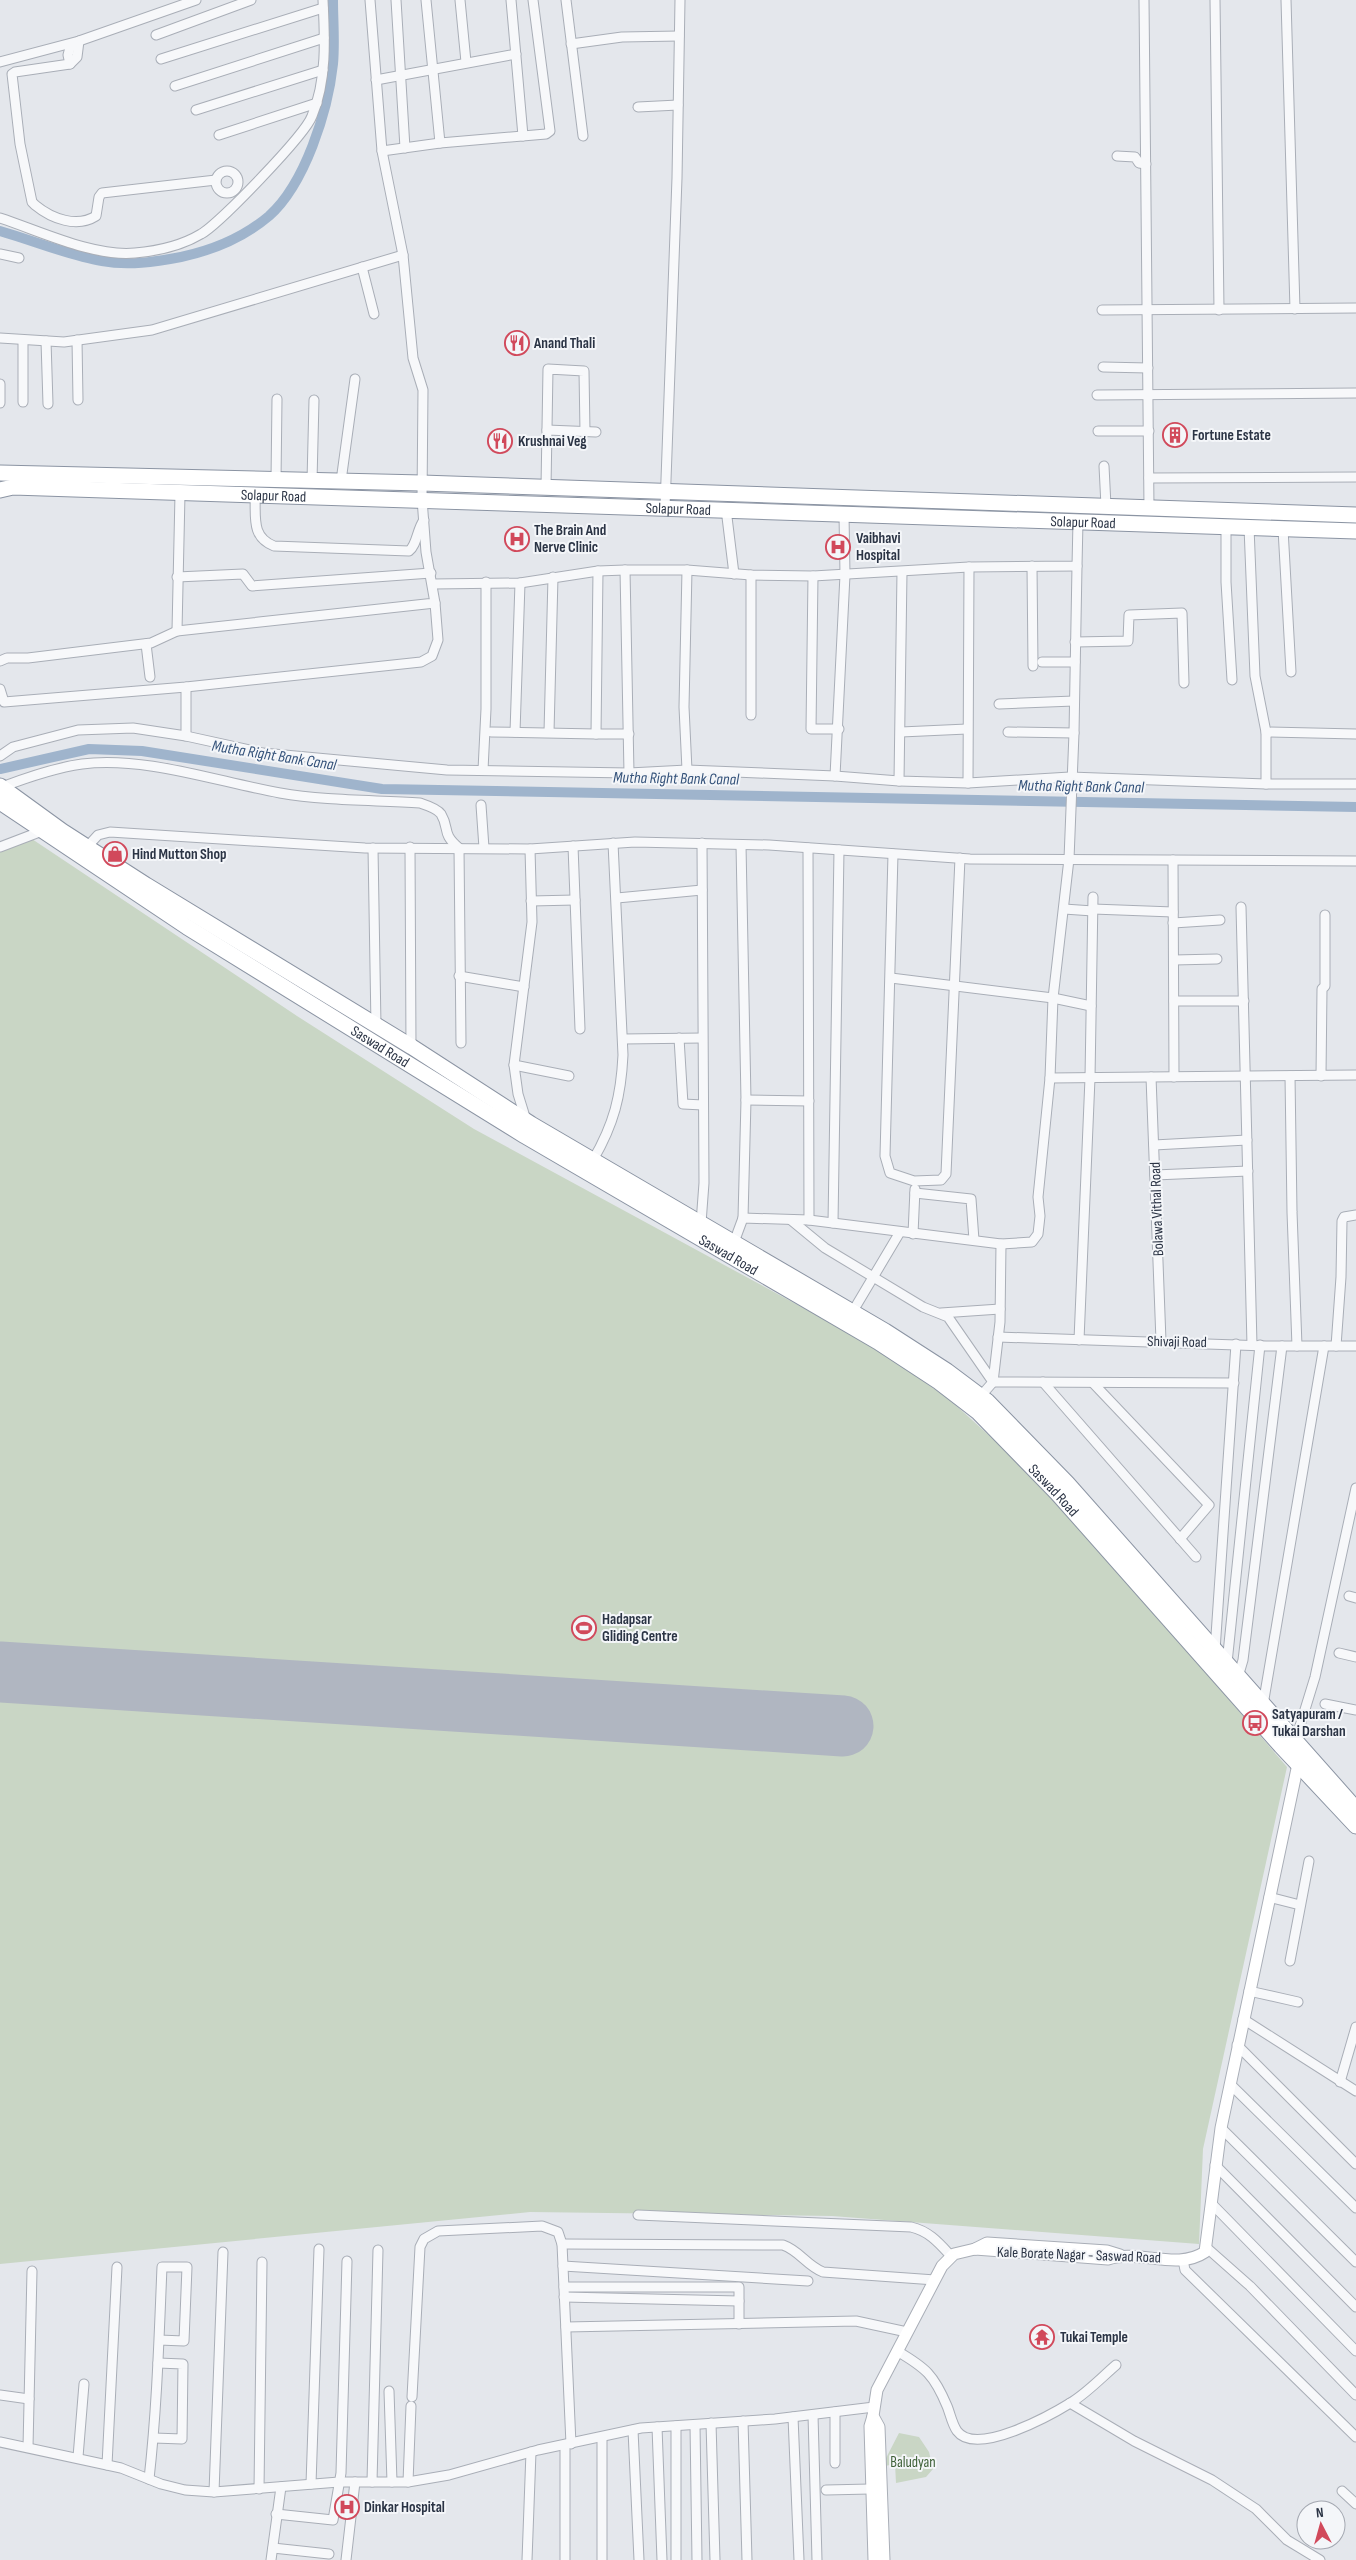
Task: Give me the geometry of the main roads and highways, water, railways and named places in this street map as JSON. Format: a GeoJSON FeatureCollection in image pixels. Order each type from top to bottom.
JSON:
{"type":"FeatureCollection","features":[{"type":"Feature","properties":{"kind":"highway","name":"Solapur Road"},"geometry":{"type":"LineString","coordinates":[[6,482],[312,480],[1356,514]]}},
{"type":"Feature","properties":{"kind":"highway","name":"Solapur Road"},"geometry":{"type":"LineString","coordinates":[[6,482],[180,494],[422,499],[1356,531]]}},
{"type":"Feature","properties":{"kind":"highway","name":"Saswad Road"},"geometry":{"type":"LineString","coordinates":[[1,792],[42,831],[188,927],[526,1120],[701,1223],[730,1248],[976,1402],[1067,1483],[1295,1742],[1356,1808]]}},
{"type":"Feature","properties":{"kind":"highway","name":"Saswad Road"},"geometry":{"type":"LineString","coordinates":[[1,792],[376,1026],[409,1054],[525,1136],[730,1248],[852,1311],[947,1371],[1298,1764],[1356,1826]]}},
{"type":"Feature","properties":{"kind":"waterway"},"geometry":{"type":"LineString","coordinates":[[0,231],[90,259],[132,263],[171,259],[205,251],[249,231],[269,216],[282,202],[304,166],[313,146],[326,103],[333,64],[333,0]]}},
{"type":"Feature","properties":{"kind":"waterway","name":"Mutha Right Bank Canal"},"geometry":{"type":"LineString","coordinates":[[0,769],[89,749],[142,751],[382,789],[1356,807]]}},
{"type":"Feature","properties":{"kind":"place","name":"Anand Thali"},"geometry":{"type":"Point","coordinates":[517,343]}},
{"type":"Feature","properties":{"kind":"place","name":"Fortune Estate"},"geometry":{"type":"Point","coordinates":[1175,435]}},
{"type":"Feature","properties":{"kind":"place","name":"Krushnai Veg"},"geometry":{"type":"Point","coordinates":[500,441]}},
{"type":"Feature","properties":{"kind":"place","name":"The Brain And Nerve Clinic"},"geometry":{"type":"Point","coordinates":[517,539]}},
{"type":"Feature","properties":{"kind":"place","name":"Vaibhavi Hospital"},"geometry":{"type":"Point","coordinates":[838,547]}},
{"type":"Feature","properties":{"kind":"place","name":"Hind Mutton Shop"},"geometry":{"type":"Point","coordinates":[115,854]}},
{"type":"Feature","properties":{"kind":"place","name":"Hadapsar Gliding Centre"},"geometry":{"type":"Point","coordinates":[584,1628]}},
{"type":"Feature","properties":{"kind":"place","name":"Satyapuram / Tukai Darshan"},"geometry":{"type":"Point","coordinates":[1255,1723]}},
{"type":"Feature","properties":{"kind":"place","name":"Tukai Temple"},"geometry":{"type":"Point","coordinates":[1042,2337]}},
{"type":"Feature","properties":{"kind":"place","name":"Dinkar Hospital"},"geometry":{"type":"Point","coordinates":[347,2507]}},
{"type":"Feature","properties":{"kind":"park label","name":"Baludyan"},"geometry":{"type":"Point","coordinates":[913,2462]}}]}
